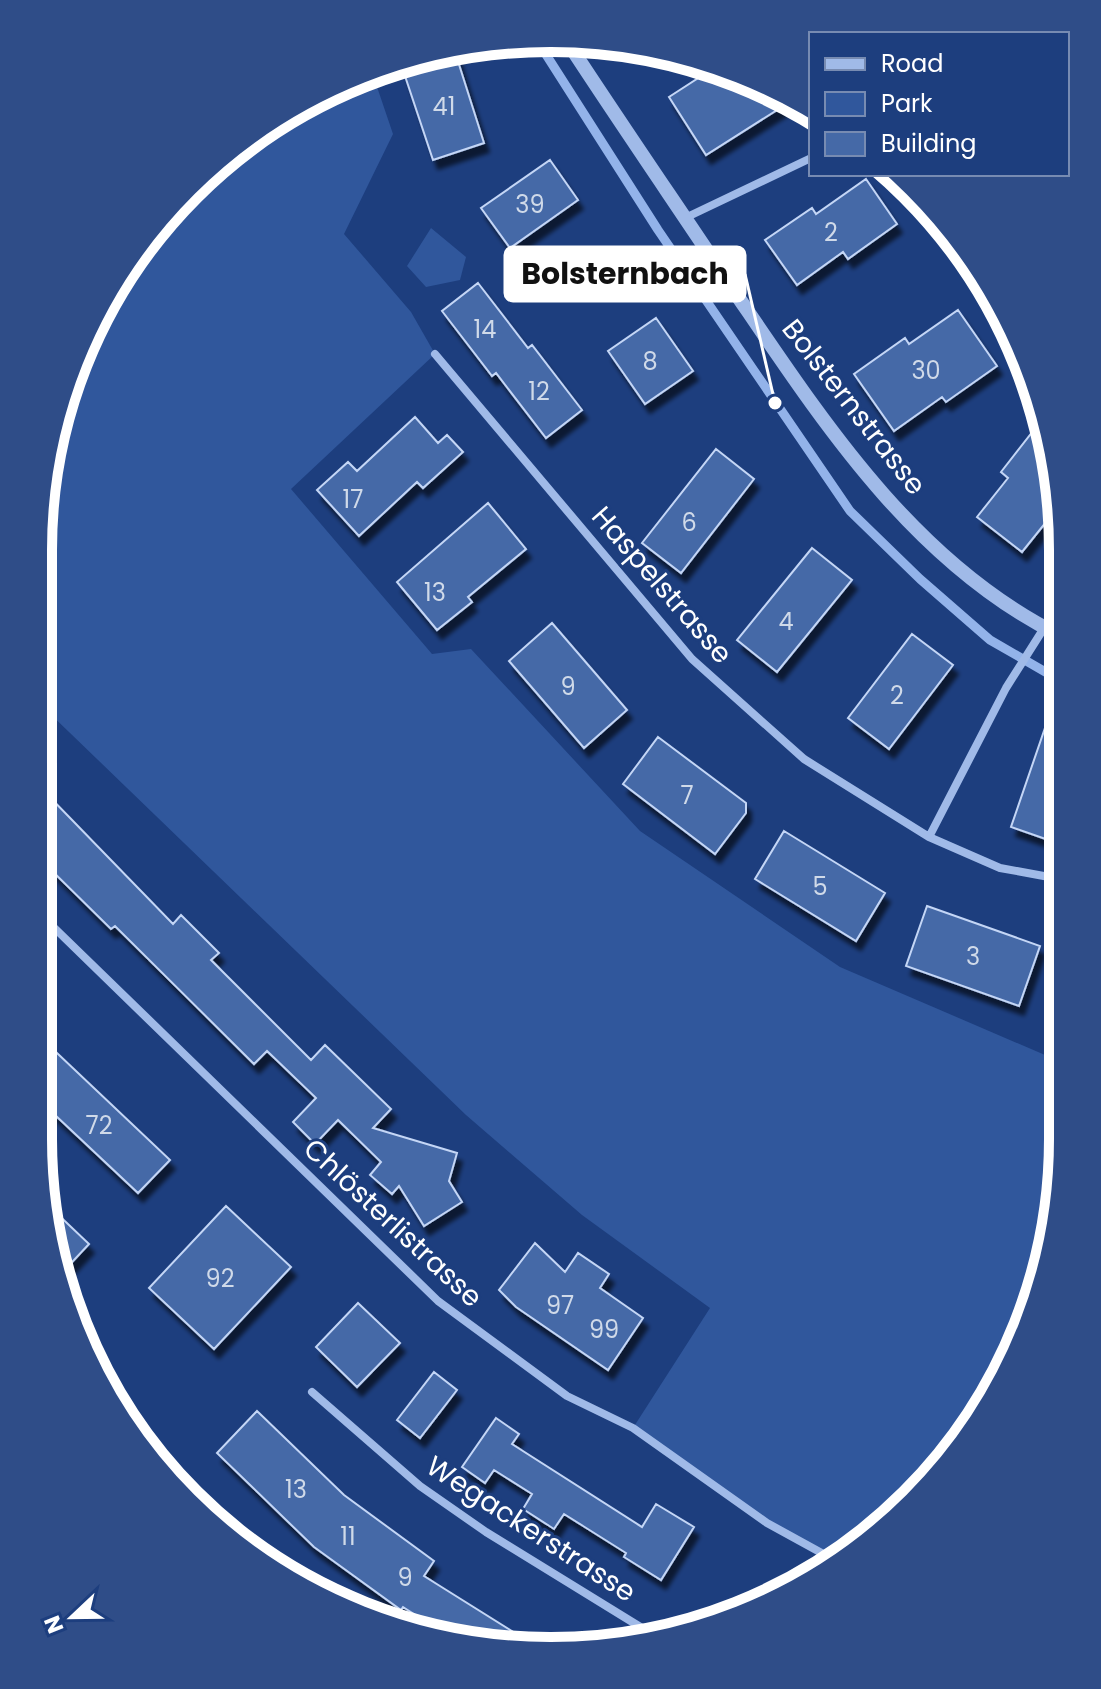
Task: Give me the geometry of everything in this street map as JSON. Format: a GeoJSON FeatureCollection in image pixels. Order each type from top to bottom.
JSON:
{"type":"FeatureCollection","features":[{"type":"Feature","properties":{"kind":"street","name":"Bolsternstrasse"},"geometry":{"type":"LineString","coordinates":[[575,53],[810,402],[872,484],[981,589],[1049,630]]}},
{"type":"Feature","properties":{"kind":"street"},"geometry":{"type":"LineString","coordinates":[[685,218],[809,159]]}},
{"type":"Feature","properties":{"kind":"street","name":"Haspelstrasse"},"geometry":{"type":"LineString","coordinates":[[435,354],[692,659],[804,759],[929,837],[1000,868],[1049,877]]}},
{"type":"Feature","properties":{"kind":"street"},"geometry":{"type":"LineString","coordinates":[[929,837],[1013,677],[1044,628]]}},
{"type":"Feature","properties":{"kind":"street","name":"Chlösterlistrasse"},"geometry":{"type":"LineString","coordinates":[[52,926],[438,1301],[567,1396],[633,1428],[767,1523],[824,1555]]}},
{"type":"Feature","properties":{"kind":"street","name":"Wegackerstrasse"},"geometry":{"type":"LineString","coordinates":[[312,1392],[420,1486],[486,1532],[642,1628]]}},
{"type":"Feature","properties":{"kind":"green space"},"geometry":{"type":"Polygon","coordinates":[[[376,84],[393,134],[344,234],[411,312],[435,354],[291,489],[432,654],[471,649],[640,831],[840,967],[1049,1057],[1045,1204],[1023,1299],[998,1359],[946,1442],[903,1491],[854,1534],[824,1555],[767,1523],[633,1428],[710,1308],[582,1215],[466,1115],[52,716],[52,550],[56,485],[78,390],[103,330],[155,247],[222,176],[247,155],[301,119],[376,84]]]}},
{"type":"Feature","properties":{"kind":"green space"},"geometry":{"type":"Polygon","coordinates":[[[431,228],[466,257],[460,280],[426,287],[407,266],[431,228]]]}},
{"type":"Feature","properties":{"kind":"building"},"geometry":{"type":"Polygon","coordinates":[[[458,61],[484,143],[433,160],[404,74],[458,61]]]}},
{"type":"Feature","properties":{"kind":"building"},"geometry":{"type":"Polygon","coordinates":[[[702,75],[780,108],[706,155],[669,97],[702,75]]]}},
{"type":"Feature","properties":{"kind":"building"},"geometry":{"type":"Polygon","coordinates":[[[550,160],[578,200],[510,248],[481,208],[550,160]]]}},
{"type":"Feature","properties":{"kind":"building"},"geometry":{"type":"Polygon","coordinates":[[[866,179],[897,224],[848,259],[843,252],[797,285],[765,240],[812,208],[816,214],[866,179]]]}},
{"type":"Feature","properties":{"kind":"building"},"geometry":{"type":"Polygon","coordinates":[[[478,283],[528,348],[532,345],[582,410],[546,438],[496,373],[492,376],[442,311],[478,283]]]}},
{"type":"Feature","properties":{"kind":"building"},"geometry":{"type":"Polygon","coordinates":[[[958,310],[997,366],[946,402],[942,397],[894,431],[854,374],[905,338],[909,344],[958,310]]]}},
{"type":"Feature","properties":{"kind":"building"},"geometry":{"type":"Polygon","coordinates":[[[656,318],[693,371],[645,404],[608,351],[656,318]]]}},
{"type":"Feature","properties":{"kind":"building"},"geometry":{"type":"Polygon","coordinates":[[[415,417],[438,443],[447,435],[463,452],[423,488],[417,482],[359,536],[317,490],[348,462],[357,471],[415,417]]]}},
{"type":"Feature","properties":{"kind":"building"},"geometry":{"type":"Polygon","coordinates":[[[1034,430],[1048,520],[1022,552],[977,517],[1008,478],[1001,472],[1034,430]]]}},
{"type":"Feature","properties":{"kind":"building"},"geometry":{"type":"Polygon","coordinates":[[[716,449],[754,479],[681,573],[642,543],[716,449]]]}},
{"type":"Feature","properties":{"kind":"building"},"geometry":{"type":"Polygon","coordinates":[[[488,503],[526,549],[468,597],[472,602],[437,630],[397,582],[488,503]]]}},
{"type":"Feature","properties":{"kind":"building"},"geometry":{"type":"Polygon","coordinates":[[[812,548],[852,580],[777,672],[737,640],[812,548]]]}},
{"type":"Feature","properties":{"kind":"building"},"geometry":{"type":"Polygon","coordinates":[[[552,623],[627,710],[584,748],[509,661],[552,623]]]}},
{"type":"Feature","properties":{"kind":"building"},"geometry":{"type":"Polygon","coordinates":[[[912,634],[953,665],[889,749],[848,718],[912,634]]]}},
{"type":"Feature","properties":{"kind":"building"},"geometry":{"type":"Polygon","coordinates":[[[1049,716],[1049,840],[1011,827],[1049,716]]]}},
{"type":"Feature","properties":{"kind":"building"},"geometry":{"type":"Polygon","coordinates":[[[658,737],[746,803],[746,813],[715,854],[623,784],[658,737]]]}},
{"type":"Feature","properties":{"kind":"building"},"geometry":{"type":"Polygon","coordinates":[[[52,799],[173,924],[181,915],[219,953],[211,960],[311,1060],[325,1045],[391,1109],[373,1128],[457,1153],[449,1181],[462,1202],[424,1226],[399,1186],[392,1194],[370,1175],[381,1162],[338,1120],[315,1144],[293,1122],[316,1098],[267,1051],[254,1064],[115,926],[111,929],[52,871],[52,799]]]}},
{"type":"Feature","properties":{"kind":"building"},"geometry":{"type":"Polygon","coordinates":[[[784,831],[885,893],[856,941],[755,879],[784,831]]]}},
{"type":"Feature","properties":{"kind":"building"},"geometry":{"type":"Polygon","coordinates":[[[927,906],[1040,946],[1019,1006],[906,966],[927,906]]]}},
{"type":"Feature","properties":{"kind":"building"},"geometry":{"type":"Polygon","coordinates":[[[52,1048],[170,1160],[138,1193],[52,1112],[52,1048]]]}},
{"type":"Feature","properties":{"kind":"building"},"geometry":{"type":"Polygon","coordinates":[[[226,1206],[291,1267],[214,1349],[149,1288],[226,1206]]]}},
{"type":"Feature","properties":{"kind":"building"},"geometry":{"type":"Polygon","coordinates":[[[58,1215],[89,1244],[69,1266],[58,1215]]]}},
{"type":"Feature","properties":{"kind":"building"},"geometry":{"type":"Polygon","coordinates":[[[535,1243],[565,1272],[578,1253],[609,1274],[600,1288],[643,1318],[608,1370],[516,1307],[499,1290],[535,1243]]]}},
{"type":"Feature","properties":{"kind":"building"},"geometry":{"type":"Polygon","coordinates":[[[358,1303],[400,1343],[357,1387],[316,1347],[358,1303]]]}},
{"type":"Feature","properties":{"kind":"building"},"geometry":{"type":"Polygon","coordinates":[[[434,1372],[457,1390],[420,1438],[397,1420],[434,1372]]]}},
{"type":"Feature","properties":{"kind":"building"},"geometry":{"type":"Polygon","coordinates":[[[257,1411],[344,1495],[434,1561],[424,1576],[520,1636],[485,1633],[425,1621],[403,1607],[401,1610],[314,1547],[217,1453],[257,1411]]]}},
{"type":"Feature","properties":{"kind":"building"},"geometry":{"type":"Polygon","coordinates":[[[496,1418],[519,1434],[512,1444],[642,1527],[656,1504],[694,1527],[661,1580],[624,1557],[626,1553],[564,1514],[554,1529],[523,1509],[532,1494],[494,1470],[485,1483],[462,1467],[496,1418]]]}},
{"type":"Feature","properties":{"kind":"waterway"},"geometry":{"type":"LineString","coordinates":[[544,52],[658,230],[850,511],[920,579],[990,640],[1049,674]]}},
{"type":"Feature","properties":{"kind":"place","name":"Bolsternbach"},"geometry":{"type":"Point","coordinates":[775,403]}}]}
